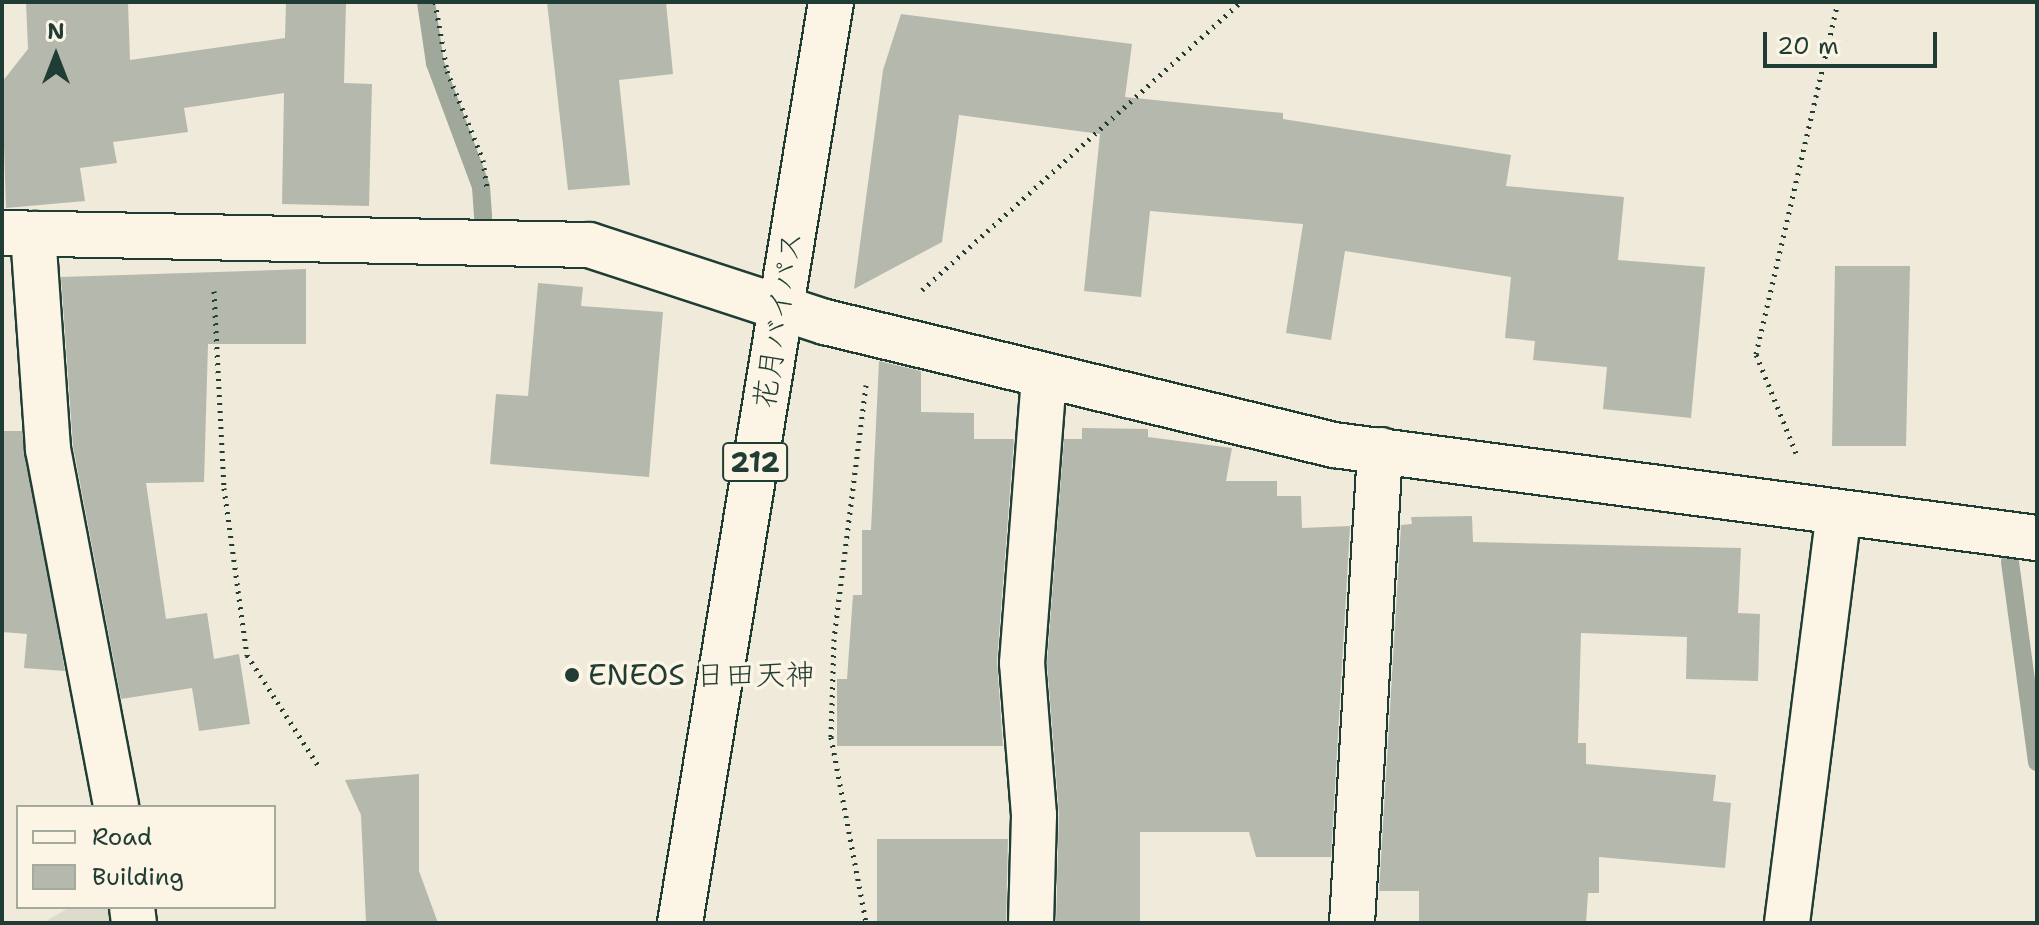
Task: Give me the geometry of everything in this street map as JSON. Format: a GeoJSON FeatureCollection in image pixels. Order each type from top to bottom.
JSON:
{"type":"FeatureCollection","features":[{"type":"Feature","properties":{"kind":"main road","name":"花月バイパス"},"geometry":{"type":"LineString","coordinates":[[680,923],[831,2]]}},
{"type":"Feature","properties":{"kind":"main road"},"geometry":{"type":"LineString","coordinates":[[116,805],[48,449],[17,234],[589,245],[780,310],[872,334],[1044,377],[1380,450],[2037,538]]}},
{"type":"Feature","properties":{"kind":"main road"},"geometry":{"type":"LineString","coordinates":[[1031,923],[1034,815],[1022,663],[1044,377]]}},
{"type":"Feature","properties":{"kind":"main road"},"geometry":{"type":"LineString","coordinates":[[1352,923],[1380,450]]}},
{"type":"Feature","properties":{"kind":"main road"},"geometry":{"type":"LineString","coordinates":[[1787,923],[1826,512]]}},
{"type":"Feature","properties":{"kind":"path"},"geometry":{"type":"LineString","coordinates":[[435,2],[447,71],[483,160],[487,242]]}},
{"type":"Feature","properties":{"kind":"path"},"geometry":{"type":"LineString","coordinates":[[866,923],[831,737],[834,639],[872,334],[1241,2]]}},
{"type":"Feature","properties":{"kind":"path"},"geometry":{"type":"LineString","coordinates":[[1826,512],[1756,354],[1838,2]]}},
{"type":"Feature","properties":{"kind":"path"},"geometry":{"type":"LineString","coordinates":[[214,238],[224,488],[247,655],[318,765]]}},
{"type":"Feature","properties":{"kind":"shaded area"},"geometry":{"type":"Polygon","coordinates":[[[67,909],[114,909],[117,923],[43,923],[67,909]]]}},
{"type":"Feature","properties":{"kind":"building"},"geometry":{"type":"Polygon","coordinates":[[[26,2],[128,2],[130,60],[285,38],[286,2],[346,2],[344,83],[372,84],[369,206],[282,204],[284,93],[184,108],[188,132],[113,142],[117,163],[80,168],[85,201],[6,208],[2,82],[28,49],[26,2]]]}},
{"type":"Feature","properties":{"kind":"building"},"geometry":{"type":"Polygon","coordinates":[[[547,2],[666,2],[673,74],[619,80],[630,185],[568,190],[547,2]]]}},
{"type":"Feature","properties":{"kind":"building"},"geometry":{"type":"Polygon","coordinates":[[[901,14],[1132,44],[1125,97],[1283,113],[1283,119],[1511,155],[1506,186],[1624,197],[1618,260],[1705,267],[1691,418],[1603,409],[1607,367],[1533,360],[1535,341],[1505,338],[1511,277],[1345,251],[1331,340],[1286,333],[1303,224],[1150,211],[1141,297],[1084,291],[1100,134],[959,115],[942,242],[854,289],[883,70],[901,14]]]}},
{"type":"Feature","properties":{"kind":"building"},"geometry":{"type":"Polygon","coordinates":[[[1835,266],[1910,266],[1906,446],[1832,446],[1835,266]]]}},
{"type":"Feature","properties":{"kind":"building"},"geometry":{"type":"Polygon","coordinates":[[[306,269],[306,344],[208,344],[204,482],[146,483],[166,619],[207,613],[214,659],[239,654],[250,724],[199,731],[192,688],[121,699],[73,446],[61,277],[306,269]]]}},
{"type":"Feature","properties":{"kind":"building"},"geometry":{"type":"Polygon","coordinates":[[[538,283],[583,287],[581,306],[663,312],[649,477],[490,464],[496,394],[528,396],[538,283]]]}},
{"type":"Feature","properties":{"kind":"building"},"geometry":{"type":"Polygon","coordinates":[[[879,361],[921,371],[921,412],[974,413],[974,439],[1014,439],[997,661],[1003,746],[837,746],[837,679],[847,679],[853,595],[862,595],[862,530],[871,530],[879,361]]]}},
{"type":"Feature","properties":{"kind":"building"},"geometry":{"type":"Polygon","coordinates":[[[1082,428],[1148,429],[1148,437],[1232,448],[1226,481],[1277,481],[1277,496],[1301,496],[1302,528],[1350,526],[1331,857],[1256,857],[1249,832],[1140,832],[1140,923],[1056,923],[1059,813],[1047,663],[1064,439],[1082,439],[1082,428]]]}},
{"type":"Feature","properties":{"kind":"building"},"geometry":{"type":"Polygon","coordinates":[[[2,431],[22,431],[65,671],[24,668],[27,634],[2,632],[2,431]]]}},
{"type":"Feature","properties":{"kind":"building"},"geometry":{"type":"Polygon","coordinates":[[[1472,516],[1473,542],[1741,548],[1738,613],[1760,614],[1758,681],[1686,679],[1687,637],[1581,633],[1578,743],[1586,743],[1586,764],[1716,775],[1713,801],[1731,803],[1725,868],[1599,857],[1599,893],[1588,893],[1586,923],[1419,922],[1419,891],[1379,891],[1401,525],[1412,524],[1411,517],[1472,516]]]}},
{"type":"Feature","properties":{"kind":"building"},"geometry":{"type":"Polygon","coordinates":[[[419,774],[419,871],[438,923],[366,923],[361,815],[345,780],[419,774]]]}},
{"type":"Feature","properties":{"kind":"building"},"geometry":{"type":"Polygon","coordinates":[[[877,839],[1008,839],[1006,923],[877,923],[877,839]]]}},
{"type":"Feature","properties":{"kind":"waterway"},"geometry":{"type":"LineString","coordinates":[[426,2],[435,63],[481,187],[483,218]]}},
{"type":"Feature","properties":{"kind":"waterway"},"geometry":{"type":"LineString","coordinates":[[2010,562],[2037,762]]}},
{"type":"Feature","properties":{"kind":"place","name":"ENEOS 日田天神"},"geometry":{"type":"Point","coordinates":[572,675]}}]}
